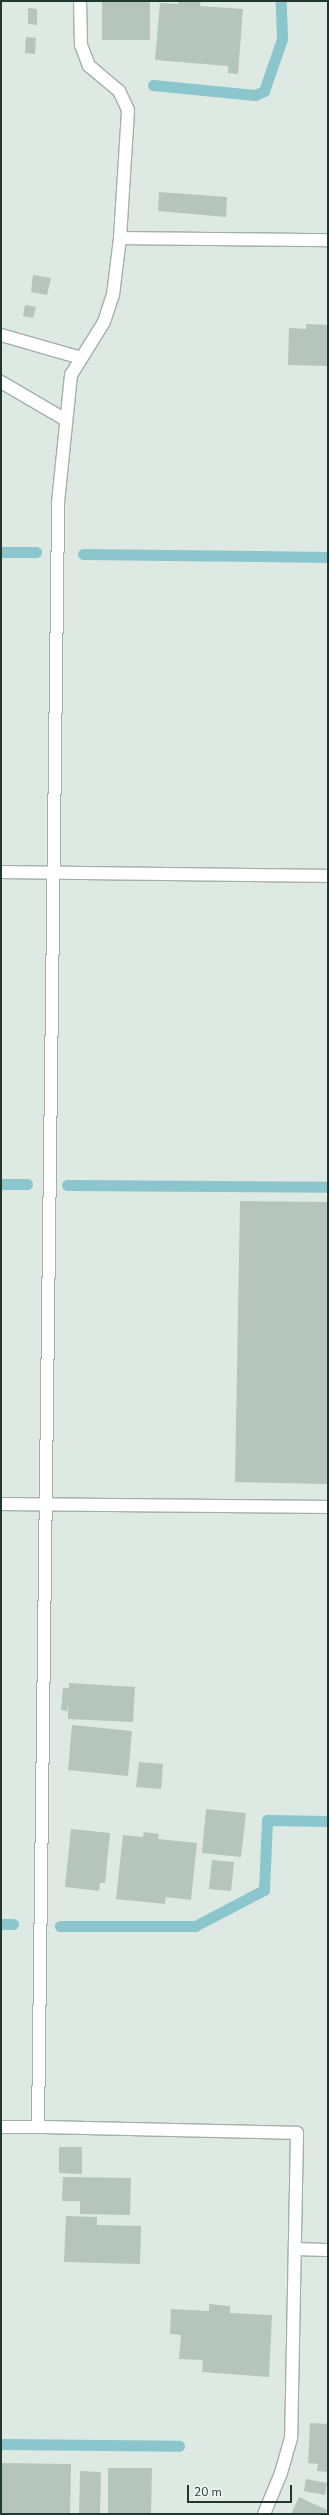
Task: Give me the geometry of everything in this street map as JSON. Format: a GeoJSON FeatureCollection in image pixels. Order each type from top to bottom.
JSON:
{"type":"FeatureCollection","features":[{"type":"Feature","properties":{"kind":"street"},"geometry":{"type":"LineString","coordinates":[[38,2127],[52,873],[58,502],[70,375],[104,322],[113,296],[120,238],[128,110],[118,91],[89,66],[81,46],[80,1]]}},
{"type":"Feature","properties":{"kind":"street"},"geometry":{"type":"LineString","coordinates":[[120,238],[328,240]]}},
{"type":"Feature","properties":{"kind":"street"},"geometry":{"type":"LineString","coordinates":[[1,335],[81,358]]}},
{"type":"Feature","properties":{"kind":"street"},"geometry":{"type":"LineString","coordinates":[[1,382],[66,420]]}},
{"type":"Feature","properties":{"kind":"street"},"geometry":{"type":"LineString","coordinates":[[1,872],[328,876]]}},
{"type":"Feature","properties":{"kind":"street"},"geometry":{"type":"LineString","coordinates":[[1,1504],[328,1507]]}},
{"type":"Feature","properties":{"kind":"street"},"geometry":{"type":"LineString","coordinates":[[1,2127],[297,2133],[291,2438],[281,2473],[264,2514]]}},
{"type":"Feature","properties":{"kind":"street"},"geometry":{"type":"LineString","coordinates":[[295,2249],[328,2250]]}},
{"type":"Feature","properties":{"kind":"building"},"geometry":{"type":"Polygon","coordinates":[[[102,1],[150,1],[150,40],[102,40],[102,1]]]}},
{"type":"Feature","properties":{"kind":"building"},"geometry":{"type":"Polygon","coordinates":[[[178,1],[201,1],[200,6],[243,9],[238,74],[228,73],[228,66],[155,60],[160,3],[178,4],[178,1]]]}},
{"type":"Feature","properties":{"kind":"building"},"geometry":{"type":"Polygon","coordinates":[[[28,8],[37,9],[37,25],[28,24],[28,8]]]}},
{"type":"Feature","properties":{"kind":"building"},"geometry":{"type":"Polygon","coordinates":[[[26,37],[36,38],[35,54],[25,53],[26,37]]]}},
{"type":"Feature","properties":{"kind":"building"},"geometry":{"type":"Polygon","coordinates":[[[159,192],[227,197],[226,217],[158,211],[159,192]]]}},
{"type":"Feature","properties":{"kind":"building"},"geometry":{"type":"Polygon","coordinates":[[[33,275],[51,278],[47,295],[31,292],[33,275]]]}},
{"type":"Feature","properties":{"kind":"building"},"geometry":{"type":"Polygon","coordinates":[[[25,305],[36,307],[33,318],[23,316],[25,305]]]}},
{"type":"Feature","properties":{"kind":"building"},"geometry":{"type":"Polygon","coordinates":[[[306,324],[328,325],[328,366],[288,365],[289,328],[306,329],[306,324]]]}},
{"type":"Feature","properties":{"kind":"building"},"geometry":{"type":"Polygon","coordinates":[[[240,1201],[328,1202],[328,1484],[235,1482],[240,1201]]]}},
{"type":"Feature","properties":{"kind":"building"},"geometry":{"type":"Polygon","coordinates":[[[69,1683],[135,1687],[133,1722],[68,1719],[68,1704],[67,1711],[61,1710],[63,1688],[69,1688],[69,1683]]]}},
{"type":"Feature","properties":{"kind":"building"},"geometry":{"type":"Polygon","coordinates":[[[72,1725],[132,1731],[128,1776],[68,1770],[72,1725]]]}},
{"type":"Feature","properties":{"kind":"building"},"geometry":{"type":"Polygon","coordinates":[[[139,1762],[163,1764],[161,1789],[136,1787],[139,1762]]]}},
{"type":"Feature","properties":{"kind":"building"},"geometry":{"type":"Polygon","coordinates":[[[206,1809],[246,1813],[241,1857],[202,1853],[206,1809]]]}},
{"type":"Feature","properties":{"kind":"building"},"geometry":{"type":"Polygon","coordinates":[[[71,1829],[110,1833],[105,1883],[100,1883],[99,1891],[65,1887],[71,1829]]]}},
{"type":"Feature","properties":{"kind":"building"},"geometry":{"type":"Polygon","coordinates":[[[144,1832],[159,1834],[158,1839],[197,1843],[191,1900],[166,1897],[165,1904],[116,1899],[123,1835],[143,1837],[144,1832]]]}},
{"type":"Feature","properties":{"kind":"building"},"geometry":{"type":"Polygon","coordinates":[[[212,1860],[234,1862],[231,1891],[209,1889],[212,1860]]]}},
{"type":"Feature","properties":{"kind":"building"},"geometry":{"type":"Polygon","coordinates":[[[59,2147],[82,2147],[82,2174],[59,2173],[59,2147]]]}},
{"type":"Feature","properties":{"kind":"building"},"geometry":{"type":"Polygon","coordinates":[[[63,2177],[131,2178],[130,2215],[80,2214],[80,2201],[62,2201],[63,2177]]]}},
{"type":"Feature","properties":{"kind":"building"},"geometry":{"type":"Polygon","coordinates":[[[66,2216],[97,2217],[97,2225],[141,2226],[140,2264],[64,2262],[66,2216]]]}},
{"type":"Feature","properties":{"kind":"building"},"geometry":{"type":"Polygon","coordinates":[[[209,2304],[230,2306],[230,2313],[272,2315],[269,2377],[202,2372],[203,2360],[179,2359],[181,2335],[170,2334],[171,2309],[209,2311],[209,2304]]]}},
{"type":"Feature","properties":{"kind":"building"},"geometry":{"type":"Polygon","coordinates":[[[310,2423],[328,2424],[328,2472],[317,2471],[318,2464],[308,2463],[310,2423]]]}},
{"type":"Feature","properties":{"kind":"building"},"geometry":{"type":"Polygon","coordinates":[[[1,2463],[71,2464],[70,2514],[1,2514],[1,2463]]]}},
{"type":"Feature","properties":{"kind":"building"},"geometry":{"type":"Polygon","coordinates":[[[108,2468],[152,2468],[151,2514],[108,2514],[108,2468]]]}},
{"type":"Feature","properties":{"kind":"building"},"geometry":{"type":"Polygon","coordinates":[[[80,2471],[101,2472],[100,2514],[79,2514],[80,2471]]]}},
{"type":"Feature","properties":{"kind":"building"},"geometry":{"type":"Polygon","coordinates":[[[306,2479],[327,2483],[325,2495],[304,2491],[306,2479]]]}},
{"type":"Feature","properties":{"kind":"building"},"geometry":{"type":"Polygon","coordinates":[[[299,2497],[327,2510],[325,2514],[291,2514],[299,2497]]]}},
{"type":"Feature","properties":{"kind":"waterway"},"geometry":{"type":"LineString","coordinates":[[153,85],[255,95],[264,91],[282,39],[281,1]]}},
{"type":"Feature","properties":{"kind":"waterway"},"geometry":{"type":"LineString","coordinates":[[1,552],[36,552]]}},
{"type":"Feature","properties":{"kind":"waterway"},"geometry":{"type":"LineString","coordinates":[[83,554],[328,557]]}},
{"type":"Feature","properties":{"kind":"waterway"},"geometry":{"type":"LineString","coordinates":[[1,1184],[27,1184]]}},
{"type":"Feature","properties":{"kind":"waterway"},"geometry":{"type":"LineString","coordinates":[[67,1185],[328,1187]]}},
{"type":"Feature","properties":{"kind":"waterway"},"geometry":{"type":"LineString","coordinates":[[60,1926],[195,1926],[264,1890],[267,1820],[328,1821]]}},
{"type":"Feature","properties":{"kind":"waterway"},"geometry":{"type":"LineString","coordinates":[[1,1924],[13,1924]]}},
{"type":"Feature","properties":{"kind":"waterway"},"geometry":{"type":"LineString","coordinates":[[1,2444],[179,2446]]}}]}
